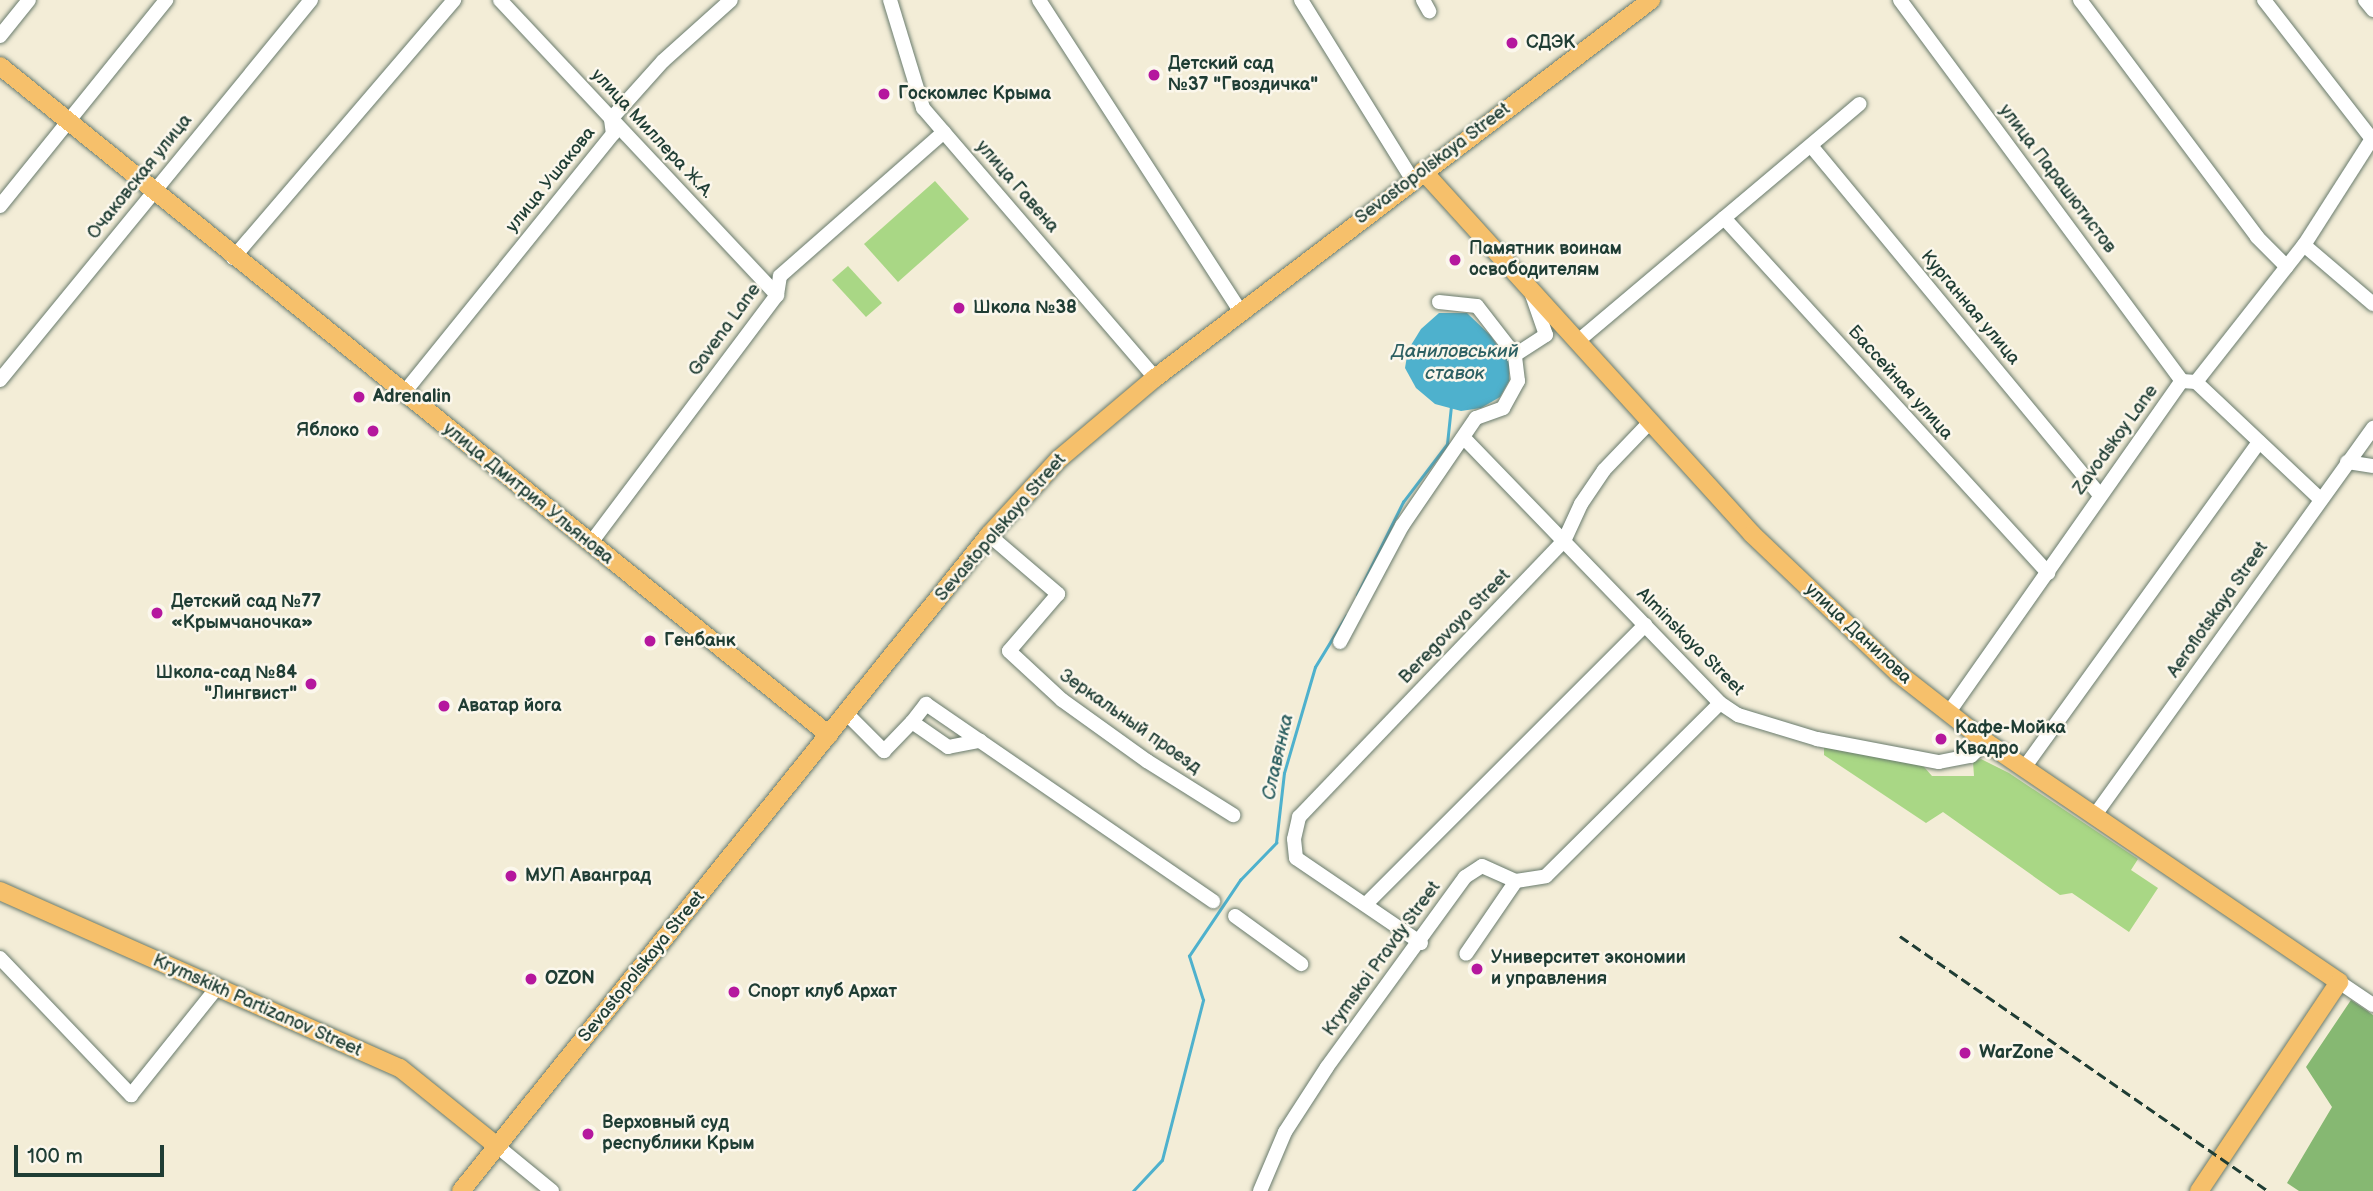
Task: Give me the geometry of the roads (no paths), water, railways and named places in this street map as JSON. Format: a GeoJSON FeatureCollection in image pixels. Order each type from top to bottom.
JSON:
{"type":"FeatureCollection","features":[{"type":"Feature","properties":{"kind":"main road","name":"Sevastopolskaya Street"},"geometry":{"type":"LineString","coordinates":[[461,1191],[989,535],[1059,459],[1155,378],[1417,175],[1651,0]]}},
{"type":"Feature","properties":{"kind":"main road","name":"улица Дмитрия Ульянова"},"geometry":{"type":"LineString","coordinates":[[0,66],[233,258],[829,735]]}},
{"type":"Feature","properties":{"kind":"main road","name":"улица Данилова"},"geometry":{"type":"LineString","coordinates":[[1417,175],[1530,289],[1752,534],[1841,620],[1986,742],[2339,982]]}},
{"type":"Feature","properties":{"kind":"main road","name":"Krymskikh Partizanov Street"},"geometry":{"type":"LineString","coordinates":[[0,891],[216,989],[400,1068],[497,1146]]}},
{"type":"Feature","properties":{"kind":"main road"},"geometry":{"type":"LineString","coordinates":[[2199,1191],[2339,982]]}},
{"type":"Feature","properties":{"kind":"street"},"geometry":{"type":"LineString","coordinates":[[0,36],[29,0]]}},
{"type":"Feature","properties":{"kind":"street"},"geometry":{"type":"LineString","coordinates":[[0,206],[166,0]]}},
{"type":"Feature","properties":{"kind":"street","name":"Очаковская улица"},"geometry":{"type":"LineString","coordinates":[[0,380],[310,0]]}},
{"type":"Feature","properties":{"kind":"street"},"geometry":{"type":"LineString","coordinates":[[233,258],[454,0]]}},
{"type":"Feature","properties":{"kind":"street","name":"улица Миллера Ж.А."},"geometry":{"type":"LineString","coordinates":[[500,0],[777,295]]}},
{"type":"Feature","properties":{"kind":"street","name":"улица Ушакова"},"geometry":{"type":"LineString","coordinates":[[403,394],[613,134],[611,119],[663,61],[731,0]]}},
{"type":"Feature","properties":{"kind":"street","name":"улица Гавена"},"geometry":{"type":"LineString","coordinates":[[890,0],[923,108],[1155,378]]}},
{"type":"Feature","properties":{"kind":"street"},"geometry":{"type":"LineString","coordinates":[[1039,0],[1241,312]]}},
{"type":"Feature","properties":{"kind":"street"},"geometry":{"type":"LineString","coordinates":[[1301,0],[1417,175]]}},
{"type":"Feature","properties":{"kind":"street","name":"улица Парашютистов"},"geometry":{"type":"LineString","coordinates":[[1900,0],[2189,382],[2320,499]]}},
{"type":"Feature","properties":{"kind":"street"},"geometry":{"type":"LineString","coordinates":[[2080,0],[2257,237],[2287,267]]}},
{"type":"Feature","properties":{"kind":"street"},"geometry":{"type":"LineString","coordinates":[[2264,0],[2372,138]]}},
{"type":"Feature","properties":{"kind":"street"},"geometry":{"type":"LineString","coordinates":[[2365,0],[2373,10]]}},
{"type":"Feature","properties":{"kind":"street"},"geometry":{"type":"LineString","coordinates":[[1578,341],[1812,147],[1859,104]]}},
{"type":"Feature","properties":{"kind":"street","name":"Gavena Lane"},"geometry":{"type":"LineString","coordinates":[[590,544],[777,295],[780,276],[944,132]]}},
{"type":"Feature","properties":{"kind":"street","name":"Zavodskoy Lane"},"geometry":{"type":"LineString","coordinates":[[1949,712],[2048,573],[2099,494],[2304,245],[2372,138]]}},
{"type":"Feature","properties":{"kind":"street","name":"Курганная улица"},"geometry":{"type":"LineString","coordinates":[[1812,147],[2099,494]]}},
{"type":"Feature","properties":{"kind":"street","name":"Бассейная улица"},"geometry":{"type":"LineString","coordinates":[[1724,218],[2048,573]]}},
{"type":"Feature","properties":{"kind":"street"},"geometry":{"type":"LineString","coordinates":[[2304,245],[2373,304]]}},
{"type":"Feature","properties":{"kind":"street"},"geometry":{"type":"LineString","coordinates":[[1515,355],[1546,335],[1530,289]]}},
{"type":"Feature","properties":{"kind":"street"},"geometry":{"type":"LineString","coordinates":[[1340,642],[1402,526],[1476,418],[1503,408],[1518,381],[1515,355],[1477,306],[1439,302]]}},
{"type":"Feature","properties":{"kind":"street","name":"Beregovaya Street"},"geometry":{"type":"LineString","coordinates":[[1366,904],[1296,858],[1294,839],[1299,817],[1564,541],[1581,503],[1604,470],[1650,422]]}},
{"type":"Feature","properties":{"kind":"street","name":"Aeroflotskaya Street"},"geometry":{"type":"LineString","coordinates":[[2095,815],[2373,428]]}},
{"type":"Feature","properties":{"kind":"street","name":"Alminskaya Street"},"geometry":{"type":"LineString","coordinates":[[1464,438],[1720,703],[1738,715],[1817,739],[1939,762],[1971,757],[1986,742]]}},
{"type":"Feature","properties":{"kind":"street"},"geometry":{"type":"LineString","coordinates":[[2024,768],[2259,442]]}},
{"type":"Feature","properties":{"kind":"street"},"geometry":{"type":"LineString","coordinates":[[2347,462],[2373,467]]}},
{"type":"Feature","properties":{"kind":"street","name":"Зеркальный проезд"},"geometry":{"type":"LineString","coordinates":[[989,535],[1058,594],[1009,651],[1072,708],[1234,815]]}},
{"type":"Feature","properties":{"kind":"street"},"geometry":{"type":"LineString","coordinates":[[1421,943],[1366,904],[1645,625]]}},
{"type":"Feature","properties":{"kind":"street"},"geometry":{"type":"LineString","coordinates":[[1466,954],[1516,881],[1546,876],[1720,703]]}},
{"type":"Feature","properties":{"kind":"street"},"geometry":{"type":"LineString","coordinates":[[846,713],[884,751],[926,704],[1213,901]]}},
{"type":"Feature","properties":{"kind":"street"},"geometry":{"type":"LineString","coordinates":[[912,722],[948,747],[980,741]]}},
{"type":"Feature","properties":{"kind":"street","name":"Krymskoi Pravdy Street"},"geometry":{"type":"LineString","coordinates":[[1260,1191],[1285,1132],[1473,869],[1482,866],[1516,881]]}},
{"type":"Feature","properties":{"kind":"street"},"geometry":{"type":"LineString","coordinates":[[1235,916],[1301,964]]}},
{"type":"Feature","properties":{"kind":"street"},"geometry":{"type":"LineString","coordinates":[[0,958],[131,1095],[216,989]]}},
{"type":"Feature","properties":{"kind":"street","name":"улица Данилова"},"geometry":{"type":"LineString","coordinates":[[2339,982],[2373,1005]]}},
{"type":"Feature","properties":{"kind":"street"},"geometry":{"type":"LineString","coordinates":[[497,1146],[552,1191]]}},
{"type":"Feature","properties":{"kind":"water","name":"Даниловський ставок"},"geometry":{"type":"Polygon","coordinates":[[[1439,313],[1467,313],[1490,335],[1509,362],[1509,381],[1500,397],[1481,408],[1461,411],[1435,404],[1416,388],[1405,368],[1408,350],[1421,329],[1439,313]]]}},
{"type":"Feature","properties":{"kind":"waterway","name":"Славянка"},"geometry":{"type":"LineString","coordinates":[[1357,595],[1403,502],[1447,444],[1451,407]]}},
{"type":"Feature","properties":{"kind":"waterway","name":"Славянка"},"geometry":{"type":"LineString","coordinates":[[1133,1191],[1162,1160],[1203,1000],[1189,956],[1240,880],[1276,843],[1284,773],[1315,667],[1346,616]]}},
{"type":"Feature","properties":{"kind":"railway"},"geometry":{"type":"LineString","coordinates":[[1900,936],[2268,1191]]}},
{"type":"Feature","properties":{"kind":"place","name":"СДЭК"},"geometry":{"type":"Point","coordinates":[1512,43]}},
{"type":"Feature","properties":{"kind":"place","name":"Детский сад №37 \"Гвоздичка\""},"geometry":{"type":"Point","coordinates":[1154,75]}},
{"type":"Feature","properties":{"kind":"place","name":"Госкомлес Крыма"},"geometry":{"type":"Point","coordinates":[884,94]}},
{"type":"Feature","properties":{"kind":"place","name":"Памятник воинам освободителям"},"geometry":{"type":"Point","coordinates":[1455,260]}},
{"type":"Feature","properties":{"kind":"place","name":"Школа №38"},"geometry":{"type":"Point","coordinates":[959,308]}},
{"type":"Feature","properties":{"kind":"place","name":"Adrenalin"},"geometry":{"type":"Point","coordinates":[359,397]}},
{"type":"Feature","properties":{"kind":"place","name":"Яблоко"},"geometry":{"type":"Point","coordinates":[373,431]}},
{"type":"Feature","properties":{"kind":"place","name":"Детский сад №77 «Крымчаночка»"},"geometry":{"type":"Point","coordinates":[157,613]}},
{"type":"Feature","properties":{"kind":"place","name":"Генбанк"},"geometry":{"type":"Point","coordinates":[650,641]}},
{"type":"Feature","properties":{"kind":"place","name":"Школа-сад №84 \"Лингвист\""},"geometry":{"type":"Point","coordinates":[311,684]}},
{"type":"Feature","properties":{"kind":"place","name":"Аватар йога"},"geometry":{"type":"Point","coordinates":[444,706]}},
{"type":"Feature","properties":{"kind":"place","name":"Кафе-Мойка Квадро"},"geometry":{"type":"Point","coordinates":[1941,739]}},
{"type":"Feature","properties":{"kind":"place","name":"МУП Аванград"},"geometry":{"type":"Point","coordinates":[511,876]}},
{"type":"Feature","properties":{"kind":"place","name":"Университет экономии и управления"},"geometry":{"type":"Point","coordinates":[1477,969]}},
{"type":"Feature","properties":{"kind":"place","name":"OZON"},"geometry":{"type":"Point","coordinates":[531,979]}},
{"type":"Feature","properties":{"kind":"place","name":"Спорт клуб Архат"},"geometry":{"type":"Point","coordinates":[734,992]}},
{"type":"Feature","properties":{"kind":"place","name":"WarZone"},"geometry":{"type":"Point","coordinates":[1965,1053]}},
{"type":"Feature","properties":{"kind":"place","name":"Верховный суд республики Крым"},"geometry":{"type":"Point","coordinates":[588,1134]}}]}
